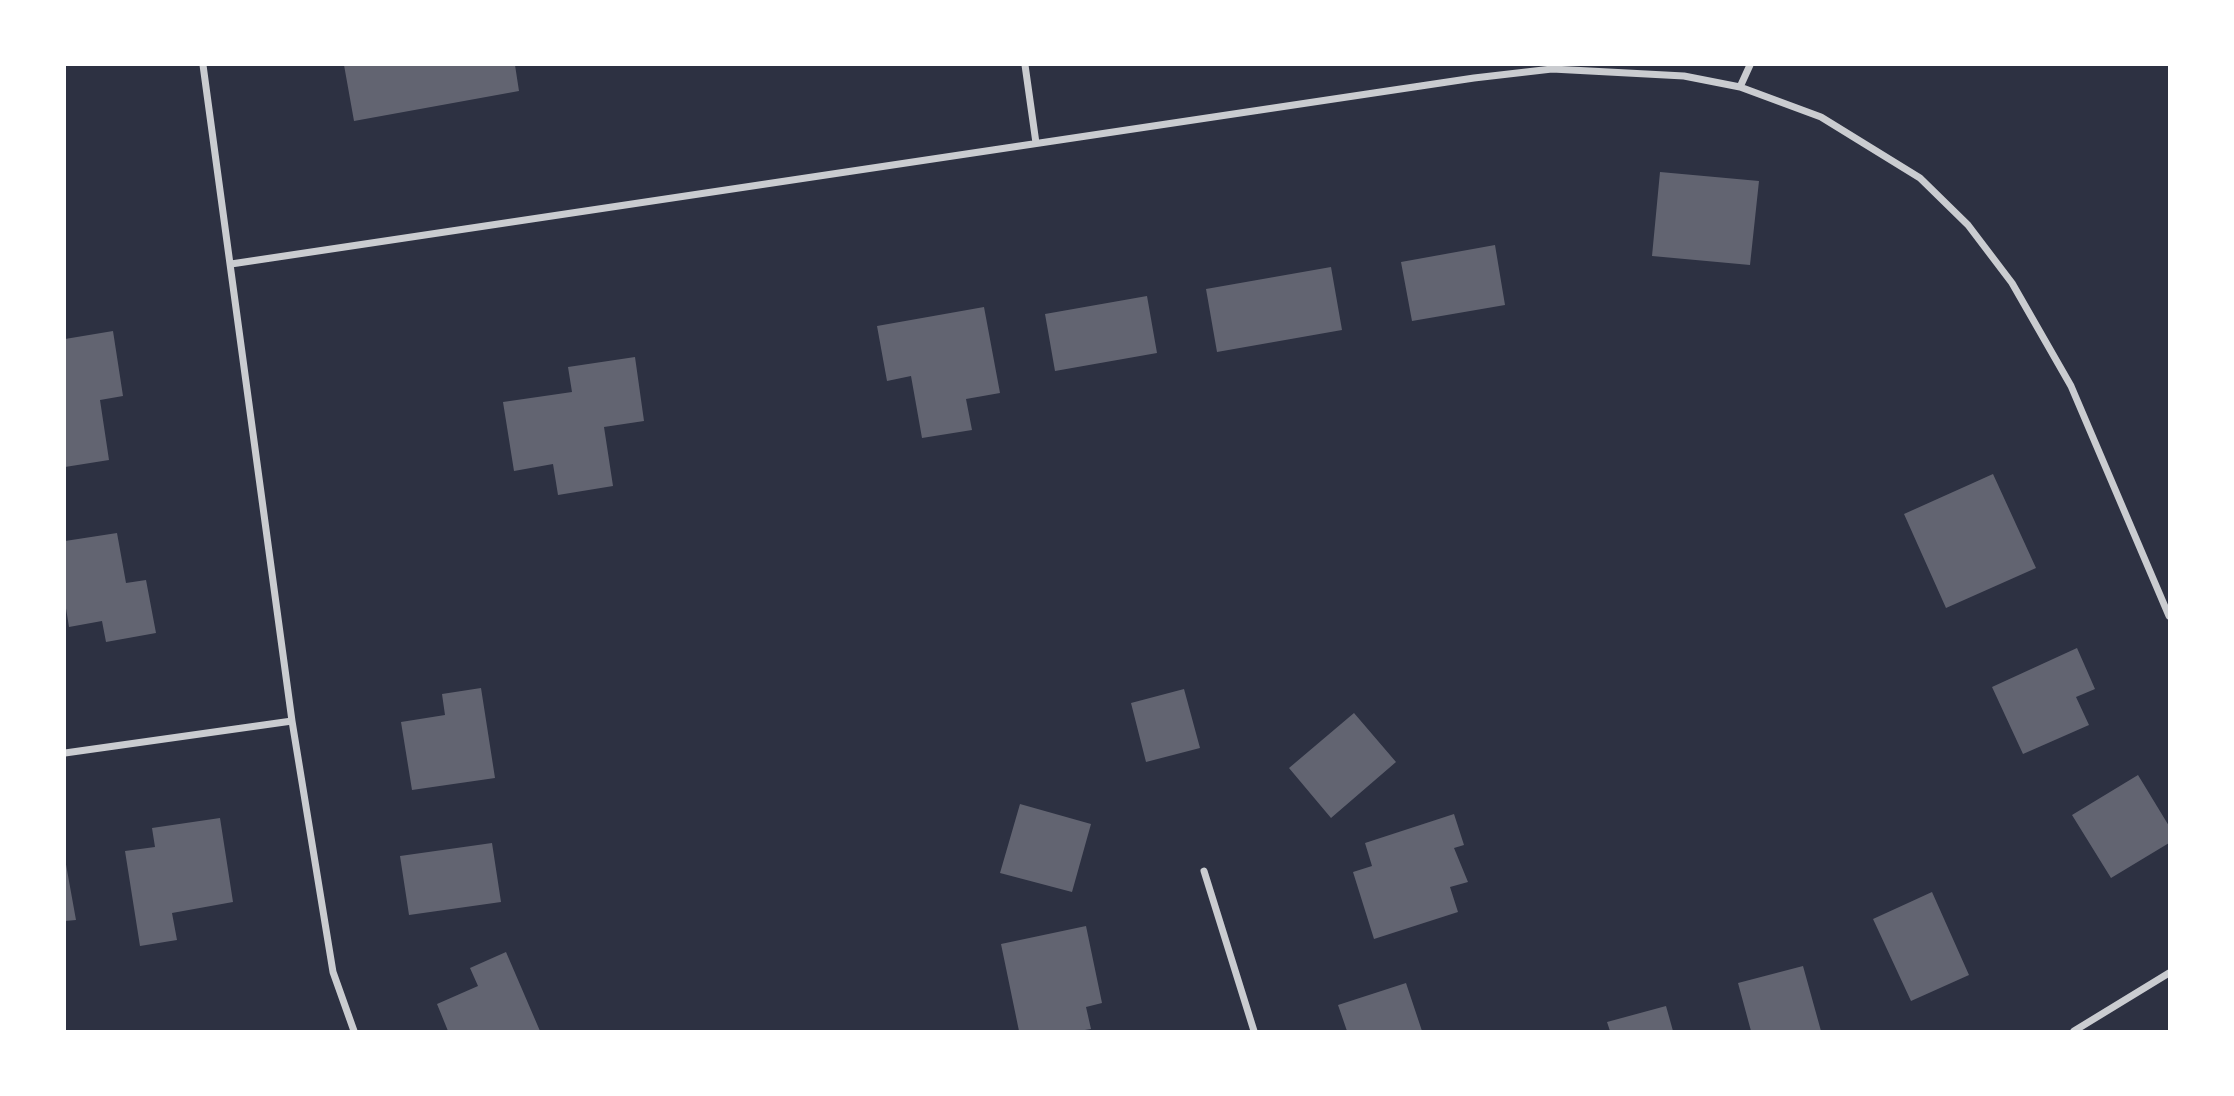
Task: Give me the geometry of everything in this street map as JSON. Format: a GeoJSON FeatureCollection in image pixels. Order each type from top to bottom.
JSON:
{"type":"FeatureCollection","features":[{"type":"Feature","properties":{"kind":"street"},"geometry":{"type":"LineString","coordinates":[[203,65],[292,721],[333,972],[354,1031]]}},
{"type":"Feature","properties":{"kind":"street"},"geometry":{"type":"LineString","coordinates":[[1025,65],[1036,143]]}},
{"type":"Feature","properties":{"kind":"street"},"geometry":{"type":"LineString","coordinates":[[1740,87],[1750,65]]}},
{"type":"Feature","properties":{"kind":"street"},"geometry":{"type":"LineString","coordinates":[[231,264],[1460,80],[1552,69],[1684,76],[1740,87],[1821,117],[1920,178],[1968,225],[2012,283],[2071,386],[2169,617]]}},
{"type":"Feature","properties":{"kind":"street"},"geometry":{"type":"LineString","coordinates":[[65,753],[292,721]]}},
{"type":"Feature","properties":{"kind":"street"},"geometry":{"type":"LineString","coordinates":[[1204,872],[1254,1031]]}},
{"type":"Feature","properties":{"kind":"street"},"geometry":{"type":"LineString","coordinates":[[2074,1031],[2169,973]]}},
{"type":"Feature","properties":{"kind":"building"},"geometry":{"type":"Polygon","coordinates":[[[344,65],[515,65],[519,91],[354,121],[344,65]]]}},
{"type":"Feature","properties":{"kind":"building"},"geometry":{"type":"Polygon","coordinates":[[[1660,172],[1759,181],[1750,265],[1652,256],[1660,172]]]}},
{"type":"Feature","properties":{"kind":"building"},"geometry":{"type":"Polygon","coordinates":[[[1495,245],[1505,305],[1412,321],[1401,262],[1495,245]]]}},
{"type":"Feature","properties":{"kind":"building"},"geometry":{"type":"Polygon","coordinates":[[[1331,267],[1342,330],[1217,352],[1206,289],[1331,267]]]}},
{"type":"Feature","properties":{"kind":"building"},"geometry":{"type":"Polygon","coordinates":[[[1147,296],[1157,353],[1055,371],[1045,314],[1147,296]]]}},
{"type":"Feature","properties":{"kind":"building"},"geometry":{"type":"Polygon","coordinates":[[[984,307],[1000,393],[966,399],[972,430],[922,438],[911,376],[887,381],[877,326],[984,307]]]}},
{"type":"Feature","properties":{"kind":"building"},"geometry":{"type":"Polygon","coordinates":[[[113,331],[123,396],[100,400],[109,460],[65,467],[65,339],[113,331]]]}},
{"type":"Feature","properties":{"kind":"building"},"geometry":{"type":"Polygon","coordinates":[[[635,357],[644,421],[604,427],[613,486],[558,495],[553,464],[514,471],[503,402],[572,392],[568,367],[635,357]]]}},
{"type":"Feature","properties":{"kind":"building"},"geometry":{"type":"Polygon","coordinates":[[[1993,474],[2036,568],[1946,608],[1904,514],[1993,474]]]}},
{"type":"Feature","properties":{"kind":"building"},"geometry":{"type":"Polygon","coordinates":[[[117,533],[126,583],[146,580],[156,633],[106,642],[102,621],[69,627],[65,602],[65,541],[117,533]]]}},
{"type":"Feature","properties":{"kind":"building"},"geometry":{"type":"Polygon","coordinates":[[[2077,648],[2095,689],[2076,697],[2089,725],[2023,754],[1992,687],[2077,648]]]}},
{"type":"Feature","properties":{"kind":"building"},"geometry":{"type":"Polygon","coordinates":[[[481,688],[495,778],[412,790],[401,722],[445,715],[442,694],[481,688]]]}},
{"type":"Feature","properties":{"kind":"building"},"geometry":{"type":"Polygon","coordinates":[[[1184,689],[1200,748],[1146,762],[1131,703],[1184,689]]]}},
{"type":"Feature","properties":{"kind":"building"},"geometry":{"type":"Polygon","coordinates":[[[1354,713],[1396,762],[1331,818],[1289,768],[1354,713]]]}},
{"type":"Feature","properties":{"kind":"building"},"geometry":{"type":"Polygon","coordinates":[[[2138,775],[2169,826],[2169,843],[2111,878],[2072,815],[2138,775]]]}},
{"type":"Feature","properties":{"kind":"building"},"geometry":{"type":"Polygon","coordinates":[[[1020,804],[1091,824],[1072,892],[1000,873],[1020,804]]]}},
{"type":"Feature","properties":{"kind":"building"},"geometry":{"type":"Polygon","coordinates":[[[1454,814],[1464,845],[1454,848],[1468,882],[1450,887],[1458,912],[1374,939],[1353,872],[1372,866],[1365,843],[1454,814]]]}},
{"type":"Feature","properties":{"kind":"building"},"geometry":{"type":"Polygon","coordinates":[[[220,818],[233,902],[172,913],[177,940],[140,946],[125,851],[155,847],[152,828],[220,818]]]}},
{"type":"Feature","properties":{"kind":"building"},"geometry":{"type":"Polygon","coordinates":[[[492,843],[501,902],[409,915],[400,856],[492,843]]]}},
{"type":"Feature","properties":{"kind":"building"},"geometry":{"type":"Polygon","coordinates":[[[65,859],[76,920],[65,921],[65,859]]]}},
{"type":"Feature","properties":{"kind":"building"},"geometry":{"type":"Polygon","coordinates":[[[1932,892],[1969,975],[1911,1001],[1873,919],[1932,892]]]}},
{"type":"Feature","properties":{"kind":"building"},"geometry":{"type":"Polygon","coordinates":[[[1086,926],[1102,1003],[1086,1007],[1091,1029],[1019,1031],[1001,944],[1086,926]]]}},
{"type":"Feature","properties":{"kind":"building"},"geometry":{"type":"Polygon","coordinates":[[[506,952],[540,1031],[448,1031],[437,1004],[478,986],[470,968],[506,952]]]}},
{"type":"Feature","properties":{"kind":"building"},"geometry":{"type":"Polygon","coordinates":[[[1803,966],[1821,1031],[1751,1031],[1738,983],[1803,966]]]}},
{"type":"Feature","properties":{"kind":"building"},"geometry":{"type":"Polygon","coordinates":[[[1406,983],[1422,1031],[1347,1031],[1338,1005],[1406,983]]]}},
{"type":"Feature","properties":{"kind":"building"},"geometry":{"type":"Polygon","coordinates":[[[1666,1006],[1673,1031],[1610,1031],[1607,1022],[1666,1006]]]}}]}
